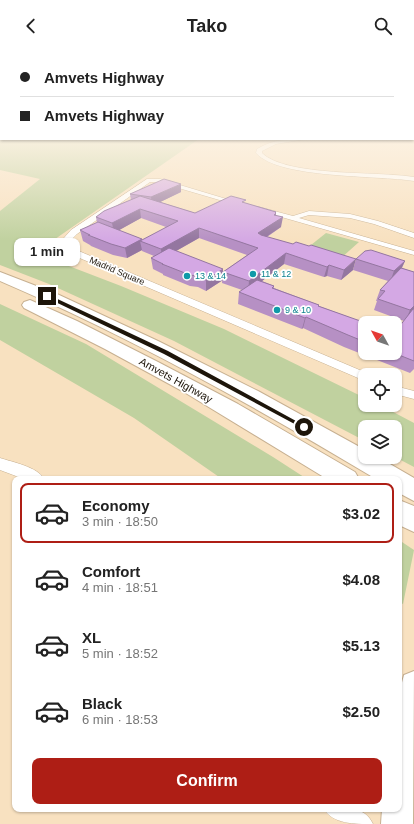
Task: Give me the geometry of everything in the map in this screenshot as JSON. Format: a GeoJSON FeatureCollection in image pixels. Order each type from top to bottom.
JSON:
{"type":"FeatureCollection","features":[{"type":"Feature","properties":{"kind":"highway","name":"Amvets Highway"},"geometry":{"type":"LineString","coordinates":[[0,276],[91,316],[200,370],[390,476]]}},
{"type":"Feature","properties":{"kind":"highway","name":"Amvets Highway"},"geometry":{"type":"LineString","coordinates":[[0,291],[63,320],[179,380],[342,476]]}},
{"type":"Feature","properties":{"kind":"highway"},"geometry":{"type":"LineString","coordinates":[[402,513],[414,520]]}},
{"type":"Feature","properties":{"kind":"main road"},"geometry":{"type":"LineString","coordinates":[[402,780],[414,685]]}},
{"type":"Feature","properties":{"kind":"main road"},"geometry":{"type":"LineString","coordinates":[[396,824],[398,812]]}},
{"type":"Feature","properties":{"kind":"street"},"geometry":{"type":"LineString","coordinates":[[307,169],[414,179]]}},
{"type":"Feature","properties":{"kind":"street","name":"Madrid Square"},"geometry":{"type":"LineString","coordinates":[[358,374],[71,251],[66,247],[67,239],[74,232],[147,181],[152,180],[295,218],[414,253]]}},
{"type":"Feature","properties":{"kind":"street","name":"Madrid Square"},"geometry":{"type":"LineString","coordinates":[[295,218],[304,214],[321,214],[334,218],[361,219],[376,222],[414,236]]}},
{"type":"Feature","properties":{"kind":"street"},"geometry":{"type":"LineString","coordinates":[[402,392],[414,395]]}},
{"type":"Feature","properties":{"kind":"street"},"geometry":{"type":"LineString","coordinates":[[0,464],[20,470],[31,476]]}},
{"type":"Feature","properties":{"kind":"street"},"geometry":{"type":"LineString","coordinates":[[341,812],[361,824]]}},
{"type":"Feature","properties":{"kind":"green space"},"geometry":{"type":"Polygon","coordinates":[[[0,169],[156,169],[35,253],[121,286],[224,329],[358,395],[358,412],[393,412],[414,423],[414,467],[402,461],[402,420],[358,420],[358,437],[174,341],[49,284],[0,265],[0,211],[40,179],[0,169]]]}},
{"type":"Feature","properties":{"kind":"green space"},"geometry":{"type":"Polygon","coordinates":[[[326,233],[359,242],[340,259],[306,249],[326,233]]]}},
{"type":"Feature","properties":{"kind":"green space"},"geometry":{"type":"Polygon","coordinates":[[[0,304],[86,344],[302,476],[218,476],[134,418],[0,340],[0,304]]]}},
{"type":"Feature","properties":{"kind":"green space"},"geometry":{"type":"Polygon","coordinates":[[[402,542],[414,550],[402,604],[402,542]]]}},
{"type":"Feature","properties":{"kind":"building"},"geometry":{"type":"Polygon","coordinates":[[[164,179],[181,184],[151,197],[130,194],[164,179]]]}},
{"type":"Feature","properties":{"kind":"building"},"geometry":{"type":"Polygon","coordinates":[[[140,196],[195,213],[231,196],[246,200],[242,202],[276,212],[274,215],[283,217],[258,233],[261,235],[293,244],[296,242],[309,246],[311,245],[356,259],[344,270],[329,265],[327,267],[286,253],[249,281],[223,272],[258,248],[199,228],[161,249],[140,241],[178,221],[140,209],[112,223],[96,217],[104,211],[140,196]]]}},
{"type":"Feature","properties":{"kind":"building"},"geometry":{"type":"Polygon","coordinates":[[[98,222],[142,239],[125,248],[88,235],[90,235],[80,230],[98,222]]]}},
{"type":"Feature","properties":{"kind":"building"},"geometry":{"type":"Polygon","coordinates":[[[169,248],[223,269],[206,280],[162,264],[151,258],[169,248]]]}},
{"type":"Feature","properties":{"kind":"building"},"geometry":{"type":"Polygon","coordinates":[[[371,250],[405,261],[394,271],[356,259],[365,251],[371,250]]]}},
{"type":"Feature","properties":{"kind":"building"},"geometry":{"type":"Polygon","coordinates":[[[401,268],[414,272],[414,306],[410,310],[378,299],[385,291],[380,290],[401,268]]]}},
{"type":"Feature","properties":{"kind":"building"},"geometry":{"type":"Polygon","coordinates":[[[257,280],[274,286],[272,288],[358,320],[358,339],[306,317],[305,318],[239,292],[257,280]]]}},
{"type":"Feature","properties":{"kind":"building"},"geometry":{"type":"Polygon","coordinates":[[[414,309],[414,361],[402,356],[402,323],[414,309]]]}},
{"type":"Feature","properties":{"kind":"place","name":"11 & 12"},"geometry":{"type":"Point","coordinates":[253,274]}},
{"type":"Feature","properties":{"kind":"place","name":"13 & 14"},"geometry":{"type":"Point","coordinates":[187,276]}},
{"type":"Feature","properties":{"kind":"place","name":"9 & 10"},"geometry":{"type":"Point","coordinates":[277,310]}},
{"type":"Feature","properties":{"kind":"route"},"geometry":{"type":"LineString","coordinates":[[47,296],[111,325],[214,377],[304,427]]}}]}
